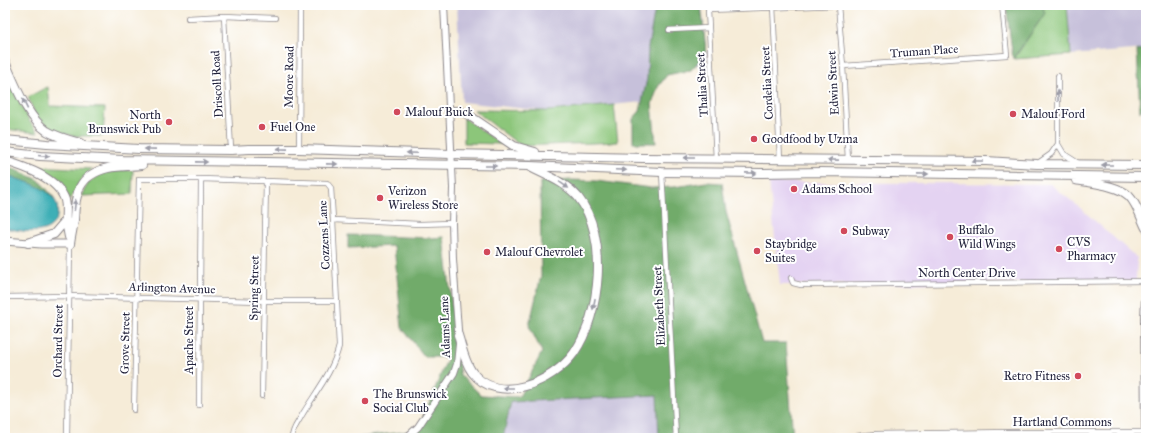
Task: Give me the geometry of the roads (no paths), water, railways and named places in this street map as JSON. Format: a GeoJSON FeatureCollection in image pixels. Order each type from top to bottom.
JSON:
{"type":"FeatureCollection","features":[{"type":"Feature","properties":{"kind":"highway"},"geometry":{"type":"LineString","coordinates":[[5,62],[28,110],[36,122],[57,136],[90,147]]}},
{"type":"Feature","properties":{"kind":"highway"},"geometry":{"type":"LineString","coordinates":[[449,111],[460,111],[467,114],[517,148],[549,156]]}},
{"type":"Feature","properties":{"kind":"highway"},"geometry":{"type":"LineString","coordinates":[[5,140],[90,147],[231,150],[298,149],[549,156],[780,160],[986,161],[1037,164],[1146,165]]}},
{"type":"Feature","properties":{"kind":"highway"},"geometry":{"type":"LineString","coordinates":[[5,152],[40,156],[95,159],[452,166],[530,166],[662,172],[821,172],[1146,177]]}},
{"type":"Feature","properties":{"kind":"highway"},"geometry":{"type":"LineString","coordinates":[[5,161],[35,172],[46,178],[57,187],[65,201],[67,210],[66,220],[70,244]]}},
{"type":"Feature","properties":{"kind":"highway"},"geometry":{"type":"LineString","coordinates":[[70,244],[76,196],[83,183],[93,174],[113,167],[187,161]]}},
{"type":"Feature","properties":{"kind":"highway"},"geometry":{"type":"LineString","coordinates":[[458,335],[466,362],[472,373],[490,385],[507,388],[520,388],[533,384],[556,372],[574,354],[585,333],[594,304],[598,274],[596,246],[591,225],[583,206],[573,192],[560,182],[530,166]]}},
{"type":"Feature","properties":{"kind":"highway"},"geometry":{"type":"LineString","coordinates":[[1057,176],[1110,187],[1126,193],[1132,200],[1146,228]]}},
{"type":"Feature","properties":{"kind":"highway"},"geometry":{"type":"LineString","coordinates":[[28,243],[54,234],[66,220]]}},
{"type":"Feature","properties":{"kind":"main road"},"geometry":{"type":"LineString","coordinates":[[5,241],[70,244]]}},
{"type":"Feature","properties":{"kind":"street","name":"Moore Road"},"geometry":{"type":"LineString","coordinates":[[298,149],[300,5]]}},
{"type":"Feature","properties":{"kind":"street","name":"Adams Lane"},"geometry":{"type":"LineString","coordinates":[[406,438],[418,427],[454,373],[458,353],[453,259],[453,188],[444,5]]}},
{"type":"Feature","properties":{"kind":"street"},"geometry":{"type":"LineString","coordinates":[[773,6],[839,5]]}},
{"type":"Feature","properties":{"kind":"street","name":"Edwin Street"},"geometry":{"type":"LineString","coordinates":[[839,5],[848,160]]}},
{"type":"Feature","properties":{"kind":"street","name":"Truman Place"},"geometry":{"type":"LineString","coordinates":[[843,66],[1007,56],[1002,5]]}},
{"type":"Feature","properties":{"kind":"street","name":"Thalia Street"},"geometry":{"type":"LineString","coordinates":[[716,159],[708,10],[773,6]]}},
{"type":"Feature","properties":{"kind":"street","name":"Cordelia Street"},"geometry":{"type":"LineString","coordinates":[[773,6],[780,160]]}},
{"type":"Feature","properties":{"kind":"street"},"geometry":{"type":"LineString","coordinates":[[188,18],[224,16],[275,18]]}},
{"type":"Feature","properties":{"kind":"street","name":"Driscoll Road"},"geometry":{"type":"LineString","coordinates":[[224,16],[231,150]]}},
{"type":"Feature","properties":{"kind":"street"},"geometry":{"type":"LineString","coordinates":[[669,30],[709,28]]}},
{"type":"Feature","properties":{"kind":"street"},"geometry":{"type":"LineString","coordinates":[[1058,76],[1058,144],[1064,154],[1081,165]]}},
{"type":"Feature","properties":{"kind":"street"},"geometry":{"type":"LineString","coordinates":[[1037,164],[1051,154],[1058,144]]}},
{"type":"Feature","properties":{"kind":"street","name":"Elizabeth Street"},"geometry":{"type":"LineString","coordinates":[[662,172],[676,438]]}},
{"type":"Feature","properties":{"kind":"street","name":"Cozzens Lane"},"geometry":{"type":"LineString","coordinates":[[139,179],[200,179],[327,183],[331,188],[340,346],[327,375],[293,431],[292,438]]}},
{"type":"Feature","properties":{"kind":"street","name":"Grove Street"},"geometry":{"type":"LineString","coordinates":[[134,410],[139,179]]}},
{"type":"Feature","properties":{"kind":"street","name":"Apache Street"},"geometry":{"type":"LineString","coordinates":[[199,405],[200,179]]}},
{"type":"Feature","properties":{"kind":"street","name":"Spring Street"},"geometry":{"type":"LineString","coordinates":[[262,396],[266,181]]}},
{"type":"Feature","properties":{"kind":"street"},"geometry":{"type":"LineString","coordinates":[[334,220],[420,224],[452,223]]}},
{"type":"Feature","properties":{"kind":"street","name":"Orchard Street"},"geometry":{"type":"LineString","coordinates":[[67,438],[70,244]]}},
{"type":"Feature","properties":{"kind":"street","name":"North Center Drive"},"geometry":{"type":"LineString","coordinates":[[791,278],[793,283],[801,285],[1146,280]]}},
{"type":"Feature","properties":{"kind":"street"},"geometry":{"type":"LineString","coordinates":[[1146,280],[1144,318],[1146,432]]}},
{"type":"Feature","properties":{"kind":"street","name":"Arlington Avenue"},"geometry":{"type":"LineString","coordinates":[[5,297],[69,296],[264,301],[338,301]]}},
{"type":"Feature","properties":{"kind":"street"},"geometry":{"type":"LineString","coordinates":[[1011,432],[1011,438]]}},
{"type":"Feature","properties":{"kind":"street","name":"Hartland Commons"},"geometry":{"type":"LineString","coordinates":[[834,438],[877,434],[1146,432]]}},
{"type":"Feature","properties":{"kind":"water"},"geometry":{"type":"Polygon","coordinates":[[[5,176],[32,184],[50,194],[56,203],[58,212],[53,224],[48,228],[34,232],[5,228],[5,176]]]}},
{"type":"Feature","properties":{"kind":"place","name":"Malouf Buick"},"geometry":{"type":"Point","coordinates":[397,112]}},
{"type":"Feature","properties":{"kind":"place","name":"Malouf Ford"},"geometry":{"type":"Point","coordinates":[1013,114]}},
{"type":"Feature","properties":{"kind":"place","name":"North Brunswick Pub"},"geometry":{"type":"Point","coordinates":[169,122]}},
{"type":"Feature","properties":{"kind":"place","name":"Fuel One"},"geometry":{"type":"Point","coordinates":[262,127]}},
{"type":"Feature","properties":{"kind":"place","name":"Goodfood by Uzma"},"geometry":{"type":"Point","coordinates":[754,139]}},
{"type":"Feature","properties":{"kind":"place","name":"Adams School"},"geometry":{"type":"Point","coordinates":[794,189]}},
{"type":"Feature","properties":{"kind":"place","name":"Verizon Wireless Store"},"geometry":{"type":"Point","coordinates":[380,198]}},
{"type":"Feature","properties":{"kind":"place","name":"Subway"},"geometry":{"type":"Point","coordinates":[844,231]}},
{"type":"Feature","properties":{"kind":"place","name":"Buffalo Wild Wings"},"geometry":{"type":"Point","coordinates":[950,237]}},
{"type":"Feature","properties":{"kind":"place","name":"CVS Pharmacy"},"geometry":{"type":"Point","coordinates":[1059,249]}},
{"type":"Feature","properties":{"kind":"place","name":"Staybridge Suites"},"geometry":{"type":"Point","coordinates":[757,251]}},
{"type":"Feature","properties":{"kind":"place","name":"Malouf Chevrolet"},"geometry":{"type":"Point","coordinates":[487,252]}},
{"type":"Feature","properties":{"kind":"place","name":"Retro Fitness"},"geometry":{"type":"Point","coordinates":[1078,376]}},
{"type":"Feature","properties":{"kind":"place","name":"The Brunswick Social Club"},"geometry":{"type":"Point","coordinates":[365,401]}}]}
